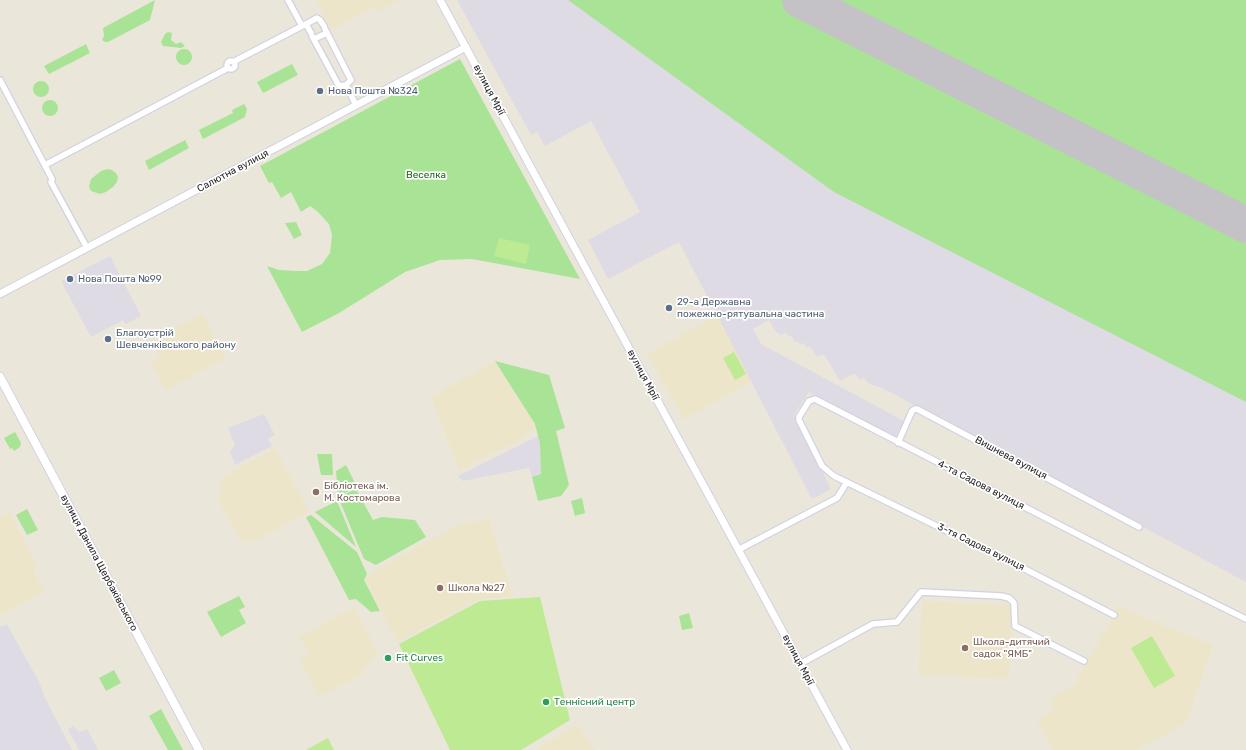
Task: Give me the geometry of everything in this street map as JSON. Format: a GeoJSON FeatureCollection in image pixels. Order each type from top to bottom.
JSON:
{"type":"FeatureCollection","features":[{"type":"Feature","properties":{"kind":"main road","name":"вулиця Данила Щербаківського"},"geometry":{"type":"LineString","coordinates":[[0,377],[199,750]]}},
{"type":"Feature","properties":{"kind":"street"},"geometry":{"type":"LineString","coordinates":[[45,165],[228,68],[228,63],[233,62],[304,25],[317,18],[320,20],[352,80],[346,85],[339,86],[312,36],[304,25],[288,0]]}},
{"type":"Feature","properties":{"kind":"street","name":"вулиця Мрії"},"geometry":{"type":"LineString","coordinates":[[440,0],[847,750]]}},
{"type":"Feature","properties":{"kind":"street"},"geometry":{"type":"LineString","coordinates":[[312,36],[325,29]]}},
{"type":"Feature","properties":{"kind":"street","name":"Салютна вулиця"},"geometry":{"type":"LineString","coordinates":[[0,294],[466,47]]}},
{"type":"Feature","properties":{"kind":"street"},"geometry":{"type":"LineString","coordinates":[[0,80],[52,178],[51,182],[87,248]]}},
{"type":"Feature","properties":{"kind":"street"},"geometry":{"type":"LineString","coordinates":[[346,85],[356,105]]}},
{"type":"Feature","properties":{"kind":"street","name":"4-та Садова вулиця"},"geometry":{"type":"LineString","coordinates":[[847,482],[834,476],[822,466],[799,420],[799,417],[809,401],[815,399],[1140,567],[1246,619]]}},
{"type":"Feature","properties":{"kind":"street","name":"Вишнева вулиця"},"geometry":{"type":"LineString","coordinates":[[898,442],[912,411],[917,409],[1140,527]]}},
{"type":"Feature","properties":{"kind":"street"},"geometry":{"type":"LineString","coordinates":[[738,550],[837,498],[847,482]]}},
{"type":"Feature","properties":{"kind":"street","name":"3-тя Садова вулиця"},"geometry":{"type":"LineString","coordinates":[[847,482],[1021,567],[1114,615]]}},
{"type":"Feature","properties":{"kind":"street"},"geometry":{"type":"LineString","coordinates":[[800,664],[873,624],[897,622],[921,592],[1005,597],[1012,600],[1014,603],[1015,626],[1084,661]]}},
{"type":"Feature","properties":{"kind":"shaded area"},"geometry":{"type":"Polygon","coordinates":[[[316,0],[400,0],[378,12],[375,7],[331,30],[316,0]]]}},
{"type":"Feature","properties":{"kind":"shaded area"},"geometry":{"type":"Polygon","coordinates":[[[457,0],[1246,0],[1246,582],[884,389],[868,383],[864,378],[860,380],[856,374],[853,374],[840,381],[824,354],[817,357],[810,346],[807,348],[804,343],[802,344],[794,341],[792,336],[789,337],[786,332],[781,335],[776,332],[769,320],[753,329],[761,344],[904,421],[895,438],[809,392],[794,415],[831,489],[812,499],[679,242],[608,279],[588,240],[640,212],[591,121],[545,146],[537,132],[531,135],[457,0]]]}},
{"type":"Feature","properties":{"kind":"shaded area"},"geometry":{"type":"Polygon","coordinates":[[[110,256],[141,316],[126,324],[123,320],[91,337],[61,281],[110,256]]]}},
{"type":"Feature","properties":{"kind":"shaded area"},"geometry":{"type":"Polygon","coordinates":[[[202,314],[226,358],[166,390],[150,363],[160,358],[150,341],[202,314]]]}},
{"type":"Feature","properties":{"kind":"shaded area"},"geometry":{"type":"Polygon","coordinates":[[[717,315],[751,382],[684,419],[647,354],[717,315]]]}},
{"type":"Feature","properties":{"kind":"shaded area"},"geometry":{"type":"Polygon","coordinates":[[[495,361],[535,424],[536,429],[513,444],[459,470],[431,397],[495,361]]]}},
{"type":"Feature","properties":{"kind":"shaded area"},"geometry":{"type":"Polygon","coordinates":[[[264,414],[275,435],[268,439],[272,446],[235,465],[230,452],[235,445],[228,428],[264,414]]]}},
{"type":"Feature","properties":{"kind":"shaded area"},"geometry":{"type":"Polygon","coordinates":[[[538,436],[540,444],[541,474],[532,477],[529,468],[463,481],[458,476],[538,436]]]}},
{"type":"Feature","properties":{"kind":"shaded area"},"geometry":{"type":"Polygon","coordinates":[[[275,448],[309,512],[251,543],[240,540],[218,501],[219,498],[223,496],[219,487],[224,476],[275,448]]]}},
{"type":"Feature","properties":{"kind":"shaded area"},"geometry":{"type":"Polygon","coordinates":[[[10,512],[36,563],[34,571],[44,592],[0,615],[0,517],[10,512]]]}},
{"type":"Feature","properties":{"kind":"shaded area","name":"Школа №27"},"geometry":{"type":"Polygon","coordinates":[[[489,519],[513,597],[480,599],[397,642],[365,579],[385,564],[460,524],[489,519]]]}},
{"type":"Feature","properties":{"kind":"shaded area","name":"Школа-дитячий садок \"ЯМБ\""},"geometry":{"type":"Polygon","coordinates":[[[922,601],[1012,605],[1009,679],[918,675],[922,601]]]}},
{"type":"Feature","properties":{"kind":"shaded area"},"geometry":{"type":"Polygon","coordinates":[[[1119,606],[1213,645],[1186,723],[1137,750],[1053,750],[1038,723],[1038,719],[1054,710],[1049,702],[1050,699],[1073,686],[1119,606]]]}},
{"type":"Feature","properties":{"kind":"shaded area"},"geometry":{"type":"Polygon","coordinates":[[[354,607],[378,652],[361,675],[320,697],[299,660],[309,655],[299,637],[354,607]]]}},
{"type":"Feature","properties":{"kind":"shaded area"},"geometry":{"type":"Polygon","coordinates":[[[7,624],[39,682],[46,700],[72,750],[0,750],[0,627],[7,624]]]}},
{"type":"Feature","properties":{"kind":"shaded area"},"geometry":{"type":"Polygon","coordinates":[[[577,724],[595,750],[536,750],[577,724]]]}},
{"type":"Feature","properties":{"kind":"shaded area"},"geometry":{"type":"Polygon","coordinates":[[[73,726],[79,732],[87,729],[98,750],[79,750],[68,729],[73,726]]]}},
{"type":"Feature","properties":{"kind":"green space"},"geometry":{"type":"Polygon","coordinates":[[[155,0],[150,20],[108,42],[102,40],[104,36],[103,28],[155,0]]]}},
{"type":"Feature","properties":{"kind":"green space"},"geometry":{"type":"Polygon","coordinates":[[[568,0],[1246,0],[1246,402],[834,192],[568,0]]]}},
{"type":"Feature","properties":{"kind":"green space"},"geometry":{"type":"Polygon","coordinates":[[[168,32],[172,33],[171,40],[176,44],[181,42],[185,46],[181,48],[163,46],[161,42],[165,34],[168,32]]]}},
{"type":"Feature","properties":{"kind":"green space"},"geometry":{"type":"Polygon","coordinates":[[[86,44],[90,53],[49,74],[44,66],[86,44]]]}},
{"type":"Feature","properties":{"kind":"green space"},"geometry":{"type":"Polygon","coordinates":[[[184,49],[190,51],[192,57],[190,63],[184,65],[178,63],[176,57],[178,51],[184,49]]]}},
{"type":"Feature","properties":{"kind":"green space","name":"Веселка"},"geometry":{"type":"Polygon","coordinates":[[[460,59],[580,279],[472,259],[440,260],[405,272],[339,313],[302,332],[267,266],[279,270],[307,271],[322,264],[330,253],[332,235],[329,224],[310,206],[301,212],[291,192],[281,198],[272,182],[269,183],[260,166],[460,59]]]}},
{"type":"Feature","properties":{"kind":"green space"},"geometry":{"type":"Polygon","coordinates":[[[292,64],[298,75],[263,93],[257,82],[292,64]]]}},
{"type":"Feature","properties":{"kind":"green space"},"geometry":{"type":"Polygon","coordinates":[[[38,81],[44,81],[49,86],[47,95],[44,97],[38,97],[33,92],[33,86],[38,81]]]}},
{"type":"Feature","properties":{"kind":"green space"},"geometry":{"type":"Polygon","coordinates":[[[50,100],[56,102],[58,108],[56,114],[50,116],[44,114],[42,108],[44,102],[50,100]]]}},
{"type":"Feature","properties":{"kind":"green space"},"geometry":{"type":"Polygon","coordinates":[[[244,104],[247,109],[245,117],[203,139],[199,130],[233,113],[232,110],[244,104]]]}},
{"type":"Feature","properties":{"kind":"green space"},"geometry":{"type":"Polygon","coordinates":[[[185,140],[189,148],[149,170],[145,161],[185,140]]]}},
{"type":"Feature","properties":{"kind":"green space"},"geometry":{"type":"Polygon","coordinates":[[[107,169],[116,173],[118,177],[117,182],[106,192],[100,194],[91,191],[89,187],[91,179],[101,171],[107,169]]]}},
{"type":"Feature","properties":{"kind":"green space"},"geometry":{"type":"Polygon","coordinates":[[[296,222],[302,235],[294,239],[285,223],[296,222]]]}},
{"type":"Feature","properties":{"kind":"green space"},"geometry":{"type":"Polygon","coordinates":[[[499,238],[530,245],[526,264],[494,256],[499,238]]]}},
{"type":"Feature","properties":{"kind":"green space"},"geometry":{"type":"Polygon","coordinates":[[[734,352],[746,374],[735,380],[723,358],[734,352]]]}},
{"type":"Feature","properties":{"kind":"green space"},"geometry":{"type":"Polygon","coordinates":[[[495,361],[549,375],[565,428],[556,431],[569,485],[561,496],[538,501],[532,477],[541,474],[540,444],[535,424],[495,361]]]}},
{"type":"Feature","properties":{"kind":"green space"},"geometry":{"type":"Polygon","coordinates":[[[15,432],[21,443],[20,447],[14,451],[12,448],[10,449],[4,438],[15,432]]]}},
{"type":"Feature","properties":{"kind":"green space"},"geometry":{"type":"Polygon","coordinates":[[[317,454],[332,454],[333,475],[321,475],[317,454]]]}},
{"type":"Feature","properties":{"kind":"green space"},"geometry":{"type":"Polygon","coordinates":[[[346,465],[357,487],[338,496],[336,471],[346,465]]]}},
{"type":"Feature","properties":{"kind":"green space"},"geometry":{"type":"Polygon","coordinates":[[[356,489],[373,520],[382,517],[415,520],[426,537],[376,565],[364,559],[338,497],[356,489]]]}},
{"type":"Feature","properties":{"kind":"green space"},"geometry":{"type":"Polygon","coordinates":[[[582,498],[585,513],[575,516],[571,501],[582,498]]]}},
{"type":"Feature","properties":{"kind":"green space"},"geometry":{"type":"Polygon","coordinates":[[[337,501],[356,547],[315,512],[337,501]]]}},
{"type":"Feature","properties":{"kind":"green space"},"geometry":{"type":"Polygon","coordinates":[[[27,509],[38,530],[27,535],[16,515],[27,509]]]}},
{"type":"Feature","properties":{"kind":"green space"},"geometry":{"type":"Polygon","coordinates":[[[311,515],[357,552],[367,574],[364,580],[380,611],[371,612],[356,599],[349,600],[306,517],[311,515]]]}},
{"type":"Feature","properties":{"kind":"green space"},"geometry":{"type":"Polygon","coordinates":[[[239,596],[245,607],[239,610],[246,623],[221,637],[207,612],[239,596]]]}},
{"type":"Feature","properties":{"kind":"green space"},"geometry":{"type":"Polygon","coordinates":[[[540,597],[570,720],[521,750],[450,750],[399,644],[480,601],[540,597]]]}},
{"type":"Feature","properties":{"kind":"green space"},"geometry":{"type":"Polygon","coordinates":[[[689,613],[693,628],[682,630],[679,616],[689,613]]]}},
{"type":"Feature","properties":{"kind":"green space"},"geometry":{"type":"Polygon","coordinates":[[[1152,636],[1175,676],[1154,688],[1131,648],[1152,636]]]}},
{"type":"Feature","properties":{"kind":"green space"},"geometry":{"type":"Polygon","coordinates":[[[114,670],[121,683],[106,691],[99,678],[114,670]]]}},
{"type":"Feature","properties":{"kind":"green space"},"geometry":{"type":"Polygon","coordinates":[[[161,709],[183,750],[168,750],[149,716],[161,709]]]}},
{"type":"Feature","properties":{"kind":"green space"},"geometry":{"type":"Polygon","coordinates":[[[328,738],[334,750],[306,750],[328,738]]]}},
{"type":"Feature","properties":{"kind":"runway"},"geometry":{"type":"LineString","coordinates":[[800,0],[1246,225]]}},
{"type":"Feature","properties":{"kind":"place","name":"Нова Пошта №324"},"geometry":{"type":"Point","coordinates":[320,91]}},
{"type":"Feature","properties":{"kind":"place","name":"Нова Пошта №99"},"geometry":{"type":"Point","coordinates":[70,279]}},
{"type":"Feature","properties":{"kind":"place","name":"29-а Державна пожежно-рятувальна частина"},"geometry":{"type":"Point","coordinates":[669,308]}},
{"type":"Feature","properties":{"kind":"place","name":"Благоустрій Шевченківського району"},"geometry":{"type":"Point","coordinates":[108,339]}},
{"type":"Feature","properties":{"kind":"place","name":"Бібліотека ім. М. Костомарова"},"geometry":{"type":"Point","coordinates":[316,492]}},
{"type":"Feature","properties":{"kind":"place","name":"Школа №27"},"geometry":{"type":"Point","coordinates":[440,588]}},
{"type":"Feature","properties":{"kind":"place","name":"Школа-дитячий садок \"ЯМБ\""},"geometry":{"type":"Point","coordinates":[965,648]}},
{"type":"Feature","properties":{"kind":"place","name":"Fit Curves"},"geometry":{"type":"Point","coordinates":[388,658]}},
{"type":"Feature","properties":{"kind":"place","name":"Теннісний центр"},"geometry":{"type":"Point","coordinates":[546,702]}}]}
